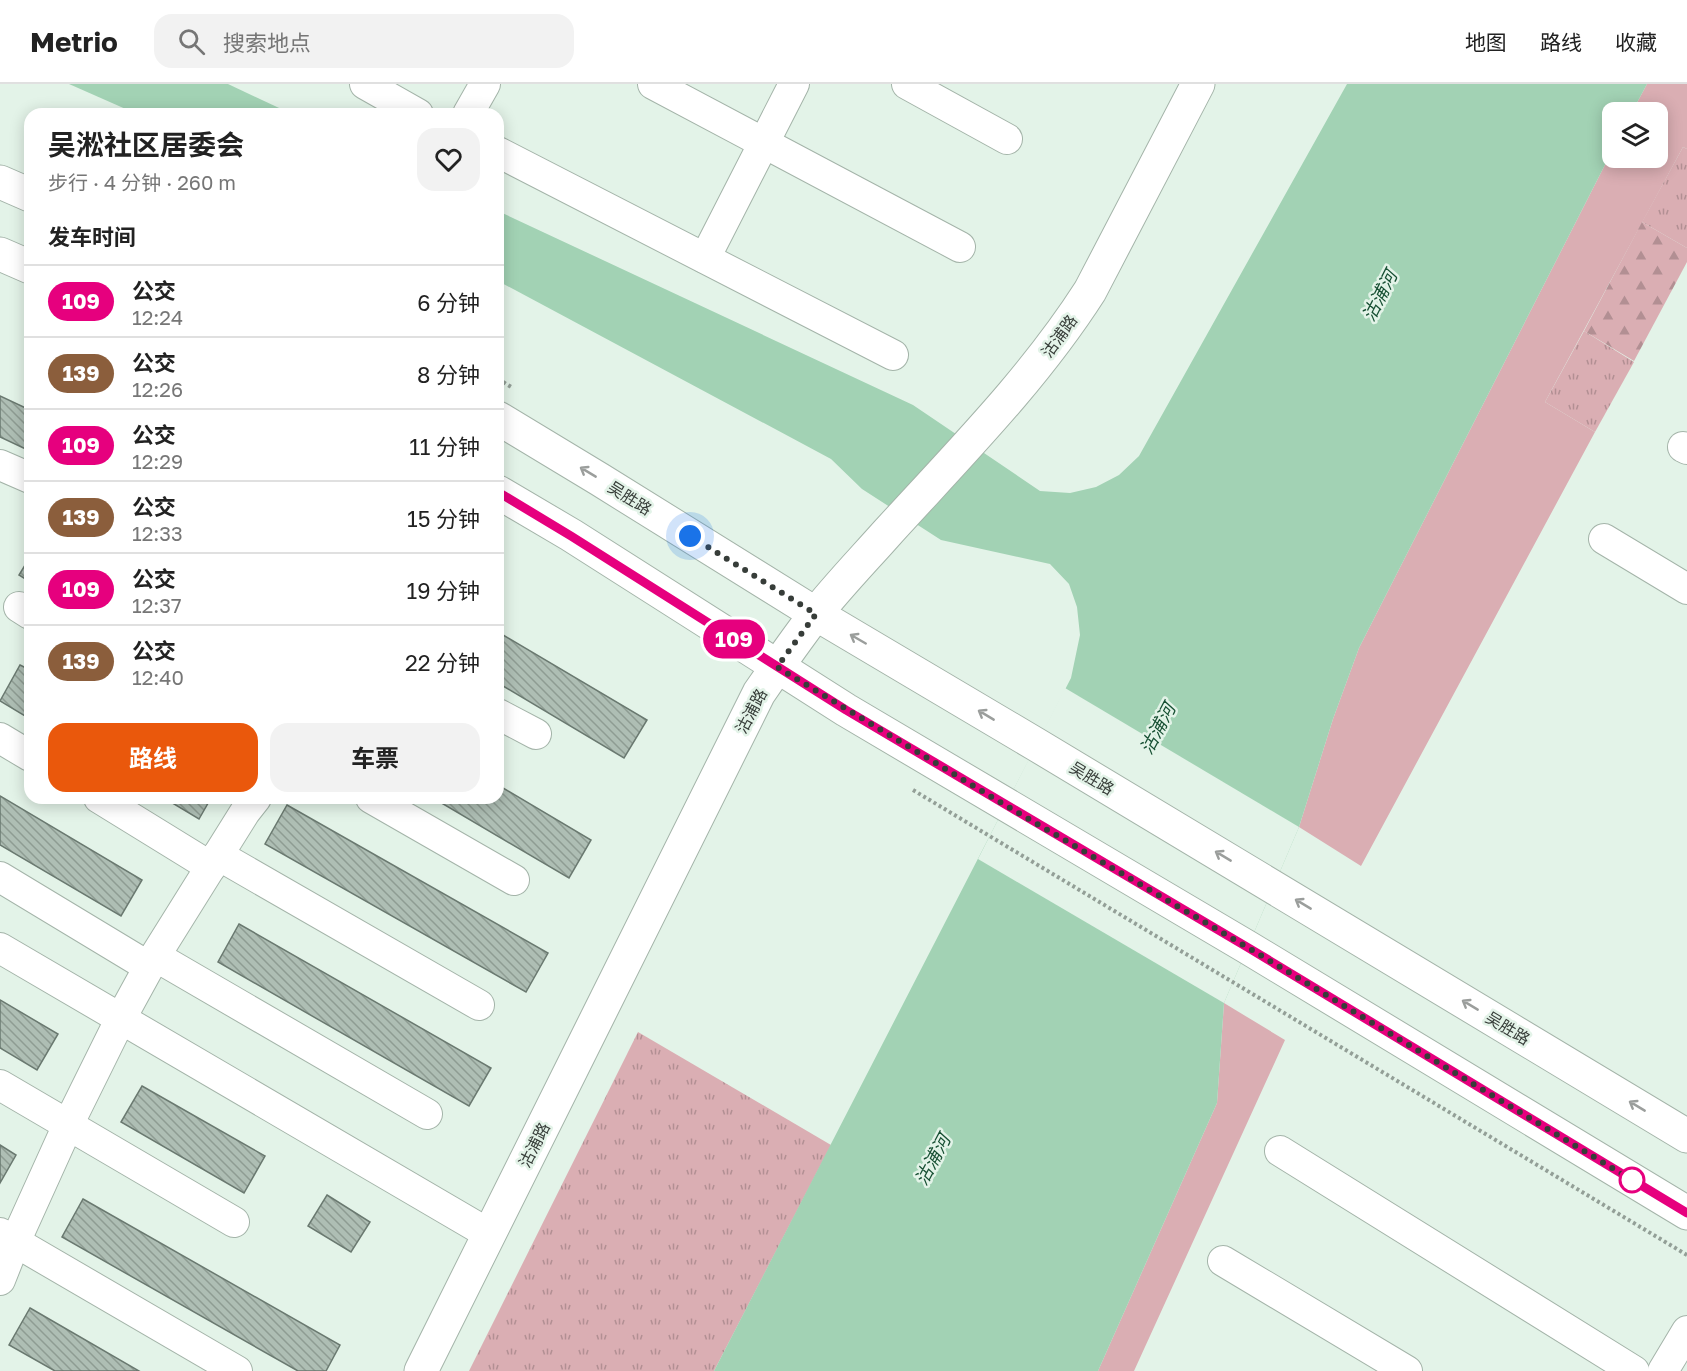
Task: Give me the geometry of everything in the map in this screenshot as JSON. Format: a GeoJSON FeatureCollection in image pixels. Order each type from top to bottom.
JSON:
{"type":"FeatureCollection","features":[{"type":"Feature","properties":{"kind":"main road","name":"沽浦路"},"geometry":{"type":"LineString","coordinates":[[421,1371],[759,693],[816,614],[973,440],[1046,355],[1090,291],[1198,84]]}},
{"type":"Feature","properties":{"kind":"main road"},"geometry":{"type":"LineString","coordinates":[[0,182],[24,192]]}},
{"type":"Feature","properties":{"kind":"main road"},"geometry":{"type":"LineString","coordinates":[[0,254],[24,264]]}},
{"type":"Feature","properties":{"kind":"main road","name":"吴胜路"},"geometry":{"type":"LineString","coordinates":[[504,422],[816,614],[1274,886],[1687,1136]]}},
{"type":"Feature","properties":{"kind":"main road"},"geometry":{"type":"LineString","coordinates":[[504,496],[777,667],[1687,1213]]}},
{"type":"Feature","properties":{"kind":"street"},"geometry":{"type":"LineString","coordinates":[[365,84],[407,108]]}},
{"type":"Feature","properties":{"kind":"street"},"geometry":{"type":"LineString","coordinates":[[471,108],[484,84]]}},
{"type":"Feature","properties":{"kind":"street"},"geometry":{"type":"LineString","coordinates":[[653,84],[960,247]]}},
{"type":"Feature","properties":{"kind":"street"},"geometry":{"type":"LineString","coordinates":[[705,258],[794,84]]}},
{"type":"Feature","properties":{"kind":"street"},"geometry":{"type":"LineString","coordinates":[[907,84],[1007,139]]}},
{"type":"Feature","properties":{"kind":"street"},"geometry":{"type":"LineString","coordinates":[[504,155],[893,355]]}},
{"type":"Feature","properties":{"kind":"street"},"geometry":{"type":"LineString","coordinates":[[0,465],[24,475]]}},
{"type":"Feature","properties":{"kind":"street"},"geometry":{"type":"LineString","coordinates":[[1604,539],[1687,589]]}},
{"type":"Feature","properties":{"kind":"street"},"geometry":{"type":"LineString","coordinates":[[504,717],[536,734]]}},
{"type":"Feature","properties":{"kind":"street"},"geometry":{"type":"LineString","coordinates":[[0,738],[24,752]]}},
{"type":"Feature","properties":{"kind":"street"},"geometry":{"type":"LineString","coordinates":[[110,804],[479,1005]]}},
{"type":"Feature","properties":{"kind":"street"},"geometry":{"type":"LineString","coordinates":[[0,1280],[7,1237],[68,1125],[152,961],[251,804]]}},
{"type":"Feature","properties":{"kind":"street"},"geometry":{"type":"LineString","coordinates":[[381,804],[514,880]]}},
{"type":"Feature","properties":{"kind":"street"},"geometry":{"type":"LineString","coordinates":[[0,877],[427,1114]]}},
{"type":"Feature","properties":{"kind":"street"},"geometry":{"type":"LineString","coordinates":[[0,948],[489,1234]]}},
{"type":"Feature","properties":{"kind":"street"},"geometry":{"type":"LineString","coordinates":[[0,1085],[234,1222]]}},
{"type":"Feature","properties":{"kind":"street"},"geometry":{"type":"LineString","coordinates":[[1280,1151],[1634,1371]]}},
{"type":"Feature","properties":{"kind":"street"},"geometry":{"type":"LineString","coordinates":[[7,1237],[237,1371]]}},
{"type":"Feature","properties":{"kind":"street"},"geometry":{"type":"LineString","coordinates":[[1223,1261],[1407,1371]]}},
{"type":"Feature","properties":{"kind":"street"},"geometry":{"type":"LineString","coordinates":[[1663,1371],[1687,1330]]}},
{"type":"Feature","properties":{"kind":"path"},"geometry":{"type":"LineString","coordinates":[[989,837],[1687,1255]]}},
{"type":"Feature","properties":{"kind":"green space"},"geometry":{"type":"Polygon","coordinates":[[[1647,84],[1687,84],[1687,149],[1683,147],[1545,402],[1595,432],[1361,866],[1299,827],[1333,719],[1359,648],[1603,168],[1668,168],[1668,102],[1637,102],[1647,84]]]}},
{"type":"Feature","properties":{"kind":"green space"},"geometry":{"type":"Polygon","coordinates":[[[1683,147],[1687,149],[1687,248],[1642,222],[1683,147]]]}},
{"type":"Feature","properties":{"kind":"green space"},"geometry":{"type":"Polygon","coordinates":[[[1642,222],[1687,248],[1687,262],[1634,361],[1584,331],[1642,222]]]}},
{"type":"Feature","properties":{"kind":"green space"},"geometry":{"type":"Polygon","coordinates":[[[1584,331],[1634,362],[1595,432],[1545,402],[1584,331]]]}},
{"type":"Feature","properties":{"kind":"green space"},"geometry":{"type":"Polygon","coordinates":[[[1224,1003],[1285,1040],[1134,1371],[1098,1371],[1217,1103],[1224,1003]]]}},
{"type":"Feature","properties":{"kind":"green space"},"geometry":{"type":"Polygon","coordinates":[[[638,1032],[831,1145],[714,1371],[469,1371],[638,1032]]]}},
{"type":"Feature","properties":{"kind":"water"},"geometry":{"type":"Polygon","coordinates":[[[69,84],[228,84],[279,108],[123,108],[69,84]]]}},
{"type":"Feature","properties":{"kind":"water","name":"沽浦河"},"geometry":{"type":"Polygon","coordinates":[[[1347,84],[1647,84],[1637,102],[1602,102],[1603,168],[1359,648],[1333,719],[1299,827],[1224,1003],[1217,1103],[1098,1371],[714,1371],[1071,678],[1080,635],[1077,607],[1069,584],[1050,564],[941,540],[862,489],[831,459],[504,284],[504,214],[913,405],[1040,491],[1070,493],[1096,487],[1119,475],[1139,456],[1347,84]]]}},
{"type":"Feature","properties":{"kind":"pier"},"geometry":{"type":"Polygon","coordinates":[[[1065,688],[1299,827],[1224,1003],[978,859],[1065,688]]]}},
{"type":"Feature","properties":{"kind":"building"},"geometry":{"type":"Polygon","coordinates":[[[0,396],[24,407],[24,448],[0,437],[0,396]]]}},
{"type":"Feature","properties":{"kind":"building"},"geometry":{"type":"Polygon","coordinates":[[[24,567],[24,578],[19,575],[24,567]]]}},
{"type":"Feature","properties":{"kind":"building"},"geometry":{"type":"Polygon","coordinates":[[[504,636],[647,720],[624,758],[504,687],[504,636]]]}},
{"type":"Feature","properties":{"kind":"building"},"geometry":{"type":"Polygon","coordinates":[[[20,665],[24,667],[24,715],[0,701],[20,665]]]}},
{"type":"Feature","properties":{"kind":"building"},"geometry":{"type":"Polygon","coordinates":[[[504,789],[591,840],[569,878],[443,804],[504,804],[504,789]]]}},
{"type":"Feature","properties":{"kind":"building"},"geometry":{"type":"Polygon","coordinates":[[[0,796],[142,880],[121,916],[0,845],[0,796]]]}},
{"type":"Feature","properties":{"kind":"building"},"geometry":{"type":"Polygon","coordinates":[[[174,804],[208,804],[199,819],[174,804]]]}},
{"type":"Feature","properties":{"kind":"building"},"geometry":{"type":"Polygon","coordinates":[[[287,805],[548,953],[526,992],[265,844],[287,805]]]}},
{"type":"Feature","properties":{"kind":"building"},"geometry":{"type":"Polygon","coordinates":[[[239,924],[491,1068],[469,1106],[218,962],[239,924]]]}},
{"type":"Feature","properties":{"kind":"building"},"geometry":{"type":"Polygon","coordinates":[[[0,1000],[58,1034],[37,1070],[0,1048],[0,1000]]]}},
{"type":"Feature","properties":{"kind":"building"},"geometry":{"type":"Polygon","coordinates":[[[142,1086],[265,1156],[244,1193],[121,1122],[142,1086]]]}},
{"type":"Feature","properties":{"kind":"building"},"geometry":{"type":"Polygon","coordinates":[[[0,1145],[16,1155],[0,1183],[0,1145]]]}},
{"type":"Feature","properties":{"kind":"building"},"geometry":{"type":"Polygon","coordinates":[[[327,1195],[370,1222],[351,1252],[308,1226],[327,1195]]]}},
{"type":"Feature","properties":{"kind":"building"},"geometry":{"type":"Polygon","coordinates":[[[83,1199],[340,1345],[326,1371],[298,1371],[62,1237],[83,1199]]]}},
{"type":"Feature","properties":{"kind":"building"},"geometry":{"type":"Polygon","coordinates":[[[30,1308],[139,1371],[55,1371],[9,1345],[30,1308]]]}},
{"type":"Feature","properties":{"kind":"bus line","name":"109"},"geometry":{"type":"LineString","coordinates":[[504,496],[846,710],[1247,947],[1687,1213]]}},
{"type":"Feature","properties":{"kind":"route"},"geometry":{"type":"LineString","coordinates":[[690,536],[816,614],[777,667],[1632,1180]]}}]}
